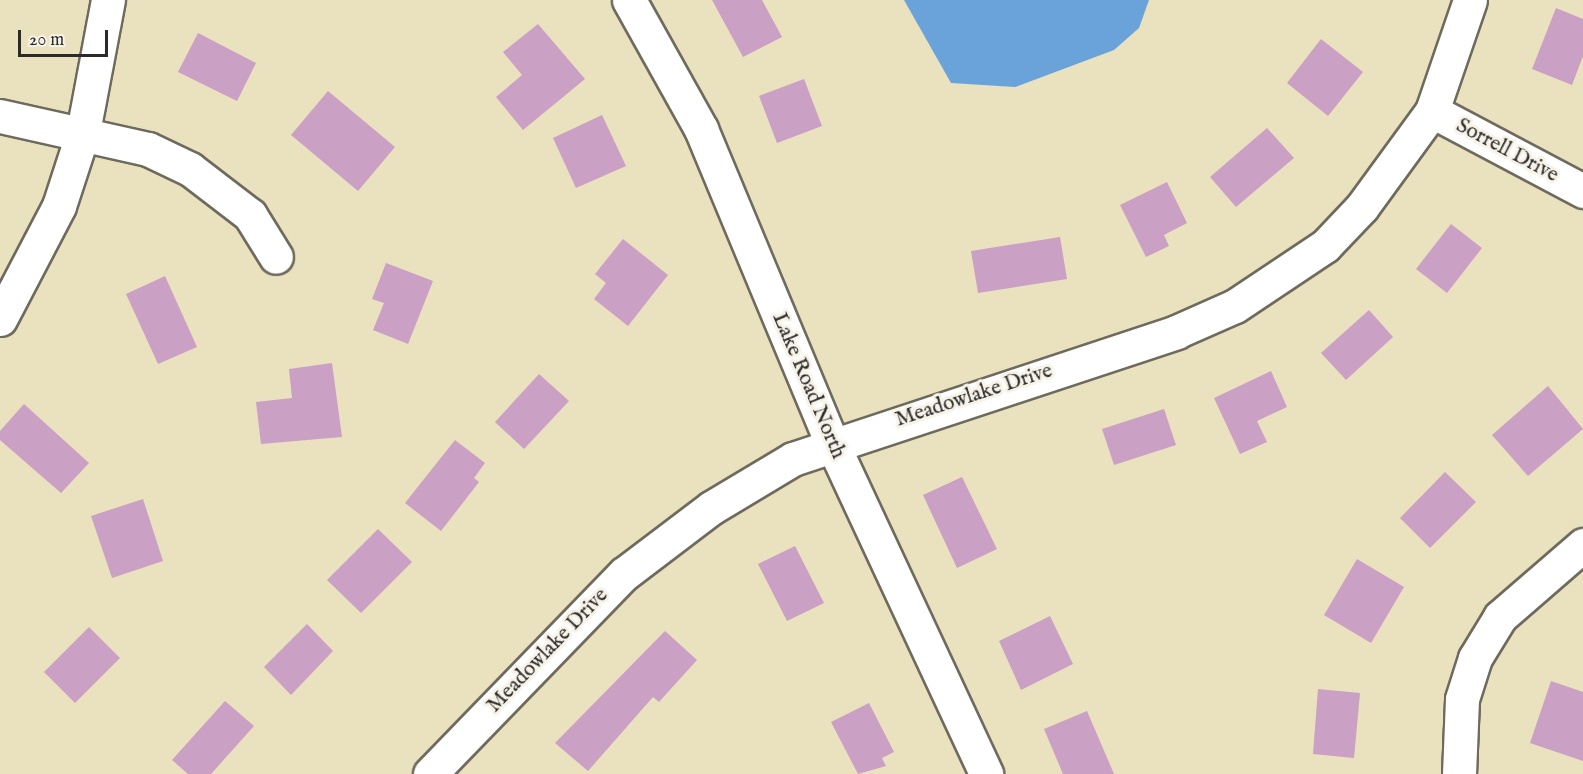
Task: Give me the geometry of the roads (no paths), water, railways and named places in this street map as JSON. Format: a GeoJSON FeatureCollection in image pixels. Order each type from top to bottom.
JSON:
{"type":"FeatureCollection","features":[{"type":"Feature","properties":{"kind":"street"},"geometry":{"type":"LineString","coordinates":[[0,320],[40,251],[83,132],[108,0]]}},
{"type":"Feature","properties":{"kind":"street","name":"Lake Road North"},"geometry":{"type":"LineString","coordinates":[[628,0],[701,129],[832,443],[986,774]]}},
{"type":"Feature","properties":{"kind":"street","name":"Meadowlake Drive"},"geometry":{"type":"LineString","coordinates":[[430,774],[624,574],[711,508],[793,459],[832,443],[1176,332],[1235,306],[1325,246],[1362,207],[1432,111],[1470,0]]}},
{"type":"Feature","properties":{"kind":"street","name":"Sorrell Drive"},"geometry":{"type":"LineString","coordinates":[[1432,111],[1583,191]]}},
{"type":"Feature","properties":{"kind":"street"},"geometry":{"type":"LineString","coordinates":[[0,117],[83,132],[148,149],[190,169],[250,215],[276,257]]}},
{"type":"Feature","properties":{"kind":"street"},"geometry":{"type":"LineString","coordinates":[[1460,774],[1462,699],[1475,658],[1516,600],[1583,545]]}},
{"type":"Feature","properties":{"kind":"water"},"geometry":{"type":"Polygon","coordinates":[[[904,0],[1149,0],[1139,28],[1114,50],[1015,87],[951,83],[904,0]]]}}]}
